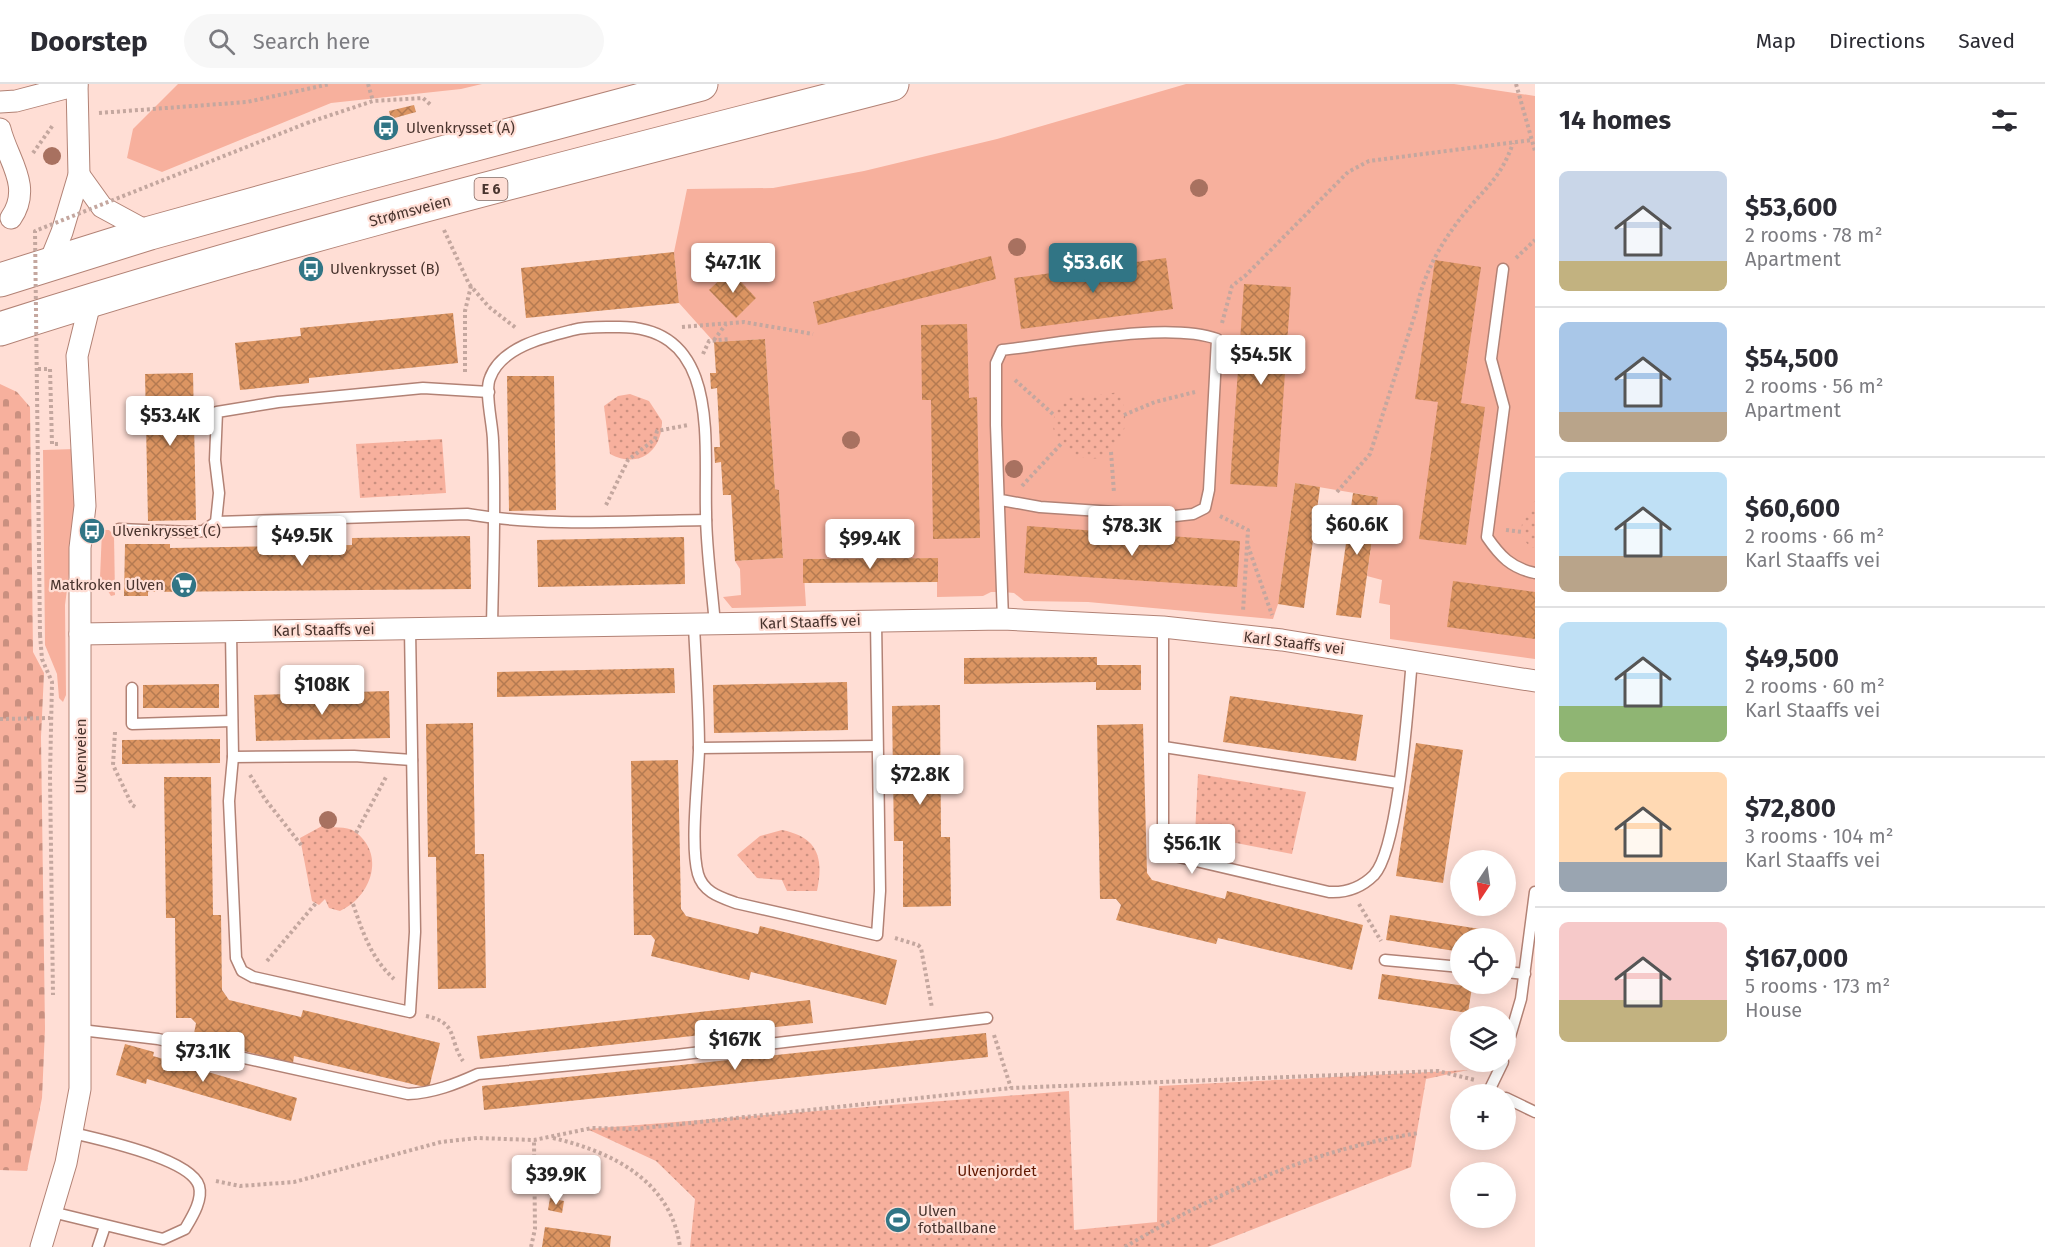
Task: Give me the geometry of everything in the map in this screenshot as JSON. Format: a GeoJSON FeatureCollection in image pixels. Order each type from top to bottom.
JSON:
{"type":"FeatureCollection","features":[{"type":"Feature","properties":{"kind":"highway"},"geometry":{"type":"LineString","coordinates":[[0,280],[150,233],[701,84]]}},
{"type":"Feature","properties":{"kind":"highway","name":"Strømsveien"},"geometry":{"type":"LineString","coordinates":[[0,329],[91,299],[502,186],[892,84]]}},
{"type":"Feature","properties":{"kind":"street"},"geometry":{"type":"LineString","coordinates":[[0,102],[16,101],[77,85],[79,176],[62,232],[49,264]]}},
{"type":"Feature","properties":{"kind":"street"},"geometry":{"type":"LineString","coordinates":[[0,129],[13,161],[21,191],[19,202],[11,218]]}},
{"type":"Feature","properties":{"kind":"street"},"geometry":{"type":"LineString","coordinates":[[79,176],[102,207],[150,233]]}},
{"type":"Feature","properties":{"kind":"street","name":"Ulvenveien"},"geometry":{"type":"LineString","coordinates":[[41,1247],[74,1133],[80,1089],[80,548],[85,496],[77,356],[91,299]]}},
{"type":"Feature","properties":{"kind":"street","name":"Karl Staaffs vei"},"geometry":{"type":"LineString","coordinates":[[80,634],[704,626],[1003,619],[1163,627],[1282,640],[1535,681]]}},
{"type":"Feature","properties":{"kind":"lane"},"geometry":{"type":"LineString","coordinates":[[1503,269],[1491,359],[1504,407],[1487,537],[1509,563],[1518,569],[1535,573]]}},
{"type":"Feature","properties":{"kind":"lane"},"geometry":{"type":"LineString","coordinates":[[492,627],[493,440],[488,380],[496,366],[531,340],[582,327],[632,327],[655,332],[674,344],[688,360],[700,387],[703,422],[706,520],[696,845],[698,874],[706,889],[716,896],[736,903],[877,935],[880,891],[876,621]]}},
{"type":"Feature","properties":{"kind":"lane"},"geometry":{"type":"LineString","coordinates":[[1003,619],[1004,501],[996,363],[1002,350],[1152,333],[1202,333],[1217,339],[1209,490],[1205,508],[1193,514],[1175,516],[1040,507],[1004,501]]}},
{"type":"Feature","properties":{"kind":"lane"},"geometry":{"type":"LineString","coordinates":[[216,522],[219,493],[215,460],[217,412],[278,402],[423,388],[489,392]]}},
{"type":"Feature","properties":{"kind":"lane"},"geometry":{"type":"LineString","coordinates":[[119,530],[191,532],[203,531],[216,522],[467,514],[494,519],[597,522],[706,520]]}},
{"type":"Feature","properties":{"kind":"lane"},"geometry":{"type":"LineString","coordinates":[[1163,627],[1163,839],[1166,854],[1329,892],[1351,891],[1374,874],[1386,854],[1398,783],[1412,660]]}},
{"type":"Feature","properties":{"kind":"lane"},"geometry":{"type":"LineString","coordinates":[[231,632],[233,757],[230,801],[236,958],[242,972],[253,977],[410,1012],[416,932],[410,629]]}},
{"type":"Feature","properties":{"kind":"lane"},"geometry":{"type":"LineString","coordinates":[[132,688],[132,723],[232,721]]}},
{"type":"Feature","properties":{"kind":"lane"},"geometry":{"type":"LineString","coordinates":[[699,748],[877,746]]}},
{"type":"Feature","properties":{"kind":"lane"},"geometry":{"type":"LineString","coordinates":[[1164,747],[1398,783]]}},
{"type":"Feature","properties":{"kind":"lane"},"geometry":{"type":"LineString","coordinates":[[233,757],[396,757],[412,759]]}},
{"type":"Feature","properties":{"kind":"lane"},"geometry":{"type":"LineString","coordinates":[[1516,1016],[1532,940],[1535,892]]}},
{"type":"Feature","properties":{"kind":"lane"},"geometry":{"type":"LineString","coordinates":[[1385,960],[1450,966]]}},
{"type":"Feature","properties":{"kind":"lane"},"geometry":{"type":"LineString","coordinates":[[1516,973],[1525,974]]}},
{"type":"Feature","properties":{"kind":"lane"},"geometry":{"type":"LineString","coordinates":[[81,1030],[158,1039],[408,1094],[421,1094],[454,1085],[478,1074],[676,1055],[987,1018]]}},
{"type":"Feature","properties":{"kind":"lane"},"geometry":{"type":"LineString","coordinates":[[1516,1102],[1535,1112]]}},
{"type":"Feature","properties":{"kind":"lane"},"geometry":{"type":"LineString","coordinates":[[52,1212],[163,1239],[185,1229],[199,1199],[199,1186],[192,1175],[172,1162],[74,1133]]}},
{"type":"Feature","properties":{"kind":"lane"},"geometry":{"type":"LineString","coordinates":[[98,1247],[105,1226]]}},
{"type":"Feature","properties":{"kind":"path"},"geometry":{"type":"LineString","coordinates":[[97,113],[247,102],[330,84]]}},
{"type":"Feature","properties":{"kind":"path"},"geometry":{"type":"LineString","coordinates":[[368,84],[373,101]]}},
{"type":"Feature","properties":{"kind":"path"},"geometry":{"type":"LineString","coordinates":[[1516,84],[1535,152]]}},
{"type":"Feature","properties":{"kind":"path"},"geometry":{"type":"LineString","coordinates":[[54,1004],[50,718],[52,682],[42,659],[40,634],[35,231],[307,123],[373,101],[423,98],[431,105]]}},
{"type":"Feature","properties":{"kind":"path"},"geometry":{"type":"LineString","coordinates":[[13,161],[37,150],[58,118]]}},
{"type":"Feature","properties":{"kind":"path"},"geometry":{"type":"LineString","coordinates":[[1217,339],[1232,286],[1246,275],[1348,172],[1369,161],[1532,140]]}},
{"type":"Feature","properties":{"kind":"path"},"geometry":{"type":"LineString","coordinates":[[1337,492],[1370,454],[1416,311],[1420,289],[1435,257],[1464,214],[1496,180],[1505,165],[1513,142]]}},
{"type":"Feature","properties":{"kind":"path"},"geometry":{"type":"LineString","coordinates":[[433,232],[444,229],[471,286],[489,307],[531,340]]}},
{"type":"Feature","properties":{"kind":"path"},"geometry":{"type":"LineString","coordinates":[[464,391],[465,311],[471,286]]}},
{"type":"Feature","properties":{"kind":"path"},"geometry":{"type":"LineString","coordinates":[[655,332],[744,322],[813,334]]}},
{"type":"Feature","properties":{"kind":"path"},"geometry":{"type":"LineString","coordinates":[[694,373],[705,346],[713,340],[726,323]]}},
{"type":"Feature","properties":{"kind":"path"},"geometry":{"type":"LineString","coordinates":[[713,340],[730,339]]}},
{"type":"Feature","properties":{"kind":"path"},"geometry":{"type":"LineString","coordinates":[[996,363],[1055,417]]}},
{"type":"Feature","properties":{"kind":"path"},"geometry":{"type":"LineString","coordinates":[[38,369],[50,369],[51,437]]}},
{"type":"Feature","properties":{"kind":"path"},"geometry":{"type":"LineString","coordinates":[[1124,415],[1155,402],[1216,387]]}},
{"type":"Feature","properties":{"kind":"path"},"geometry":{"type":"LineString","coordinates":[[597,522],[628,460],[655,439],[657,430],[703,422]]}},
{"type":"Feature","properties":{"kind":"path"},"geometry":{"type":"LineString","coordinates":[[1004,501],[1060,444]]}},
{"type":"Feature","properties":{"kind":"path"},"geometry":{"type":"LineString","coordinates":[[1111,452],[1114,511]]}},
{"type":"Feature","properties":{"kind":"path"},"geometry":{"type":"LineString","coordinates":[[1205,508],[1248,530],[1241,636]]}},
{"type":"Feature","properties":{"kind":"path"},"geometry":{"type":"LineString","coordinates":[[1247,542],[1265,600],[1282,640]]}},
{"type":"Feature","properties":{"kind":"path"},"geometry":{"type":"LineString","coordinates":[[0,719],[50,718]]}},
{"type":"Feature","properties":{"kind":"path"},"geometry":{"type":"LineString","coordinates":[[132,723],[115,732],[113,736],[113,765],[132,805],[137,808]]}},
{"type":"Feature","properties":{"kind":"path"},"geometry":{"type":"LineString","coordinates":[[233,757],[250,775],[265,799],[302,846]]}},
{"type":"Feature","properties":{"kind":"path"},"geometry":{"type":"LineString","coordinates":[[356,833],[396,757]]}},
{"type":"Feature","properties":{"kind":"path"},"geometry":{"type":"LineString","coordinates":[[1351,891],[1376,934],[1387,945],[1385,960]]}},
{"type":"Feature","properties":{"kind":"path"},"geometry":{"type":"LineString","coordinates":[[253,977],[316,903]]}},
{"type":"Feature","properties":{"kind":"path"},"geometry":{"type":"LineString","coordinates":[[353,904],[366,944],[377,961],[401,985],[412,992]]}},
{"type":"Feature","properties":{"kind":"path"},"geometry":{"type":"LineString","coordinates":[[877,935],[905,940],[921,948],[932,1005],[932,1024]]}},
{"type":"Feature","properties":{"kind":"path"},"geometry":{"type":"LineString","coordinates":[[410,1012],[442,1019],[452,1031],[460,1057],[469,1070],[478,1074]]}},
{"type":"Feature","properties":{"kind":"path"},"geometry":{"type":"LineString","coordinates":[[987,1018],[1011,1088]]}},
{"type":"Feature","properties":{"kind":"path"},"geometry":{"type":"LineString","coordinates":[[192,1175],[240,1186],[270,1185],[294,1182],[441,1142],[477,1138],[534,1140],[592,1128],[635,1129],[1011,1088],[1438,1071],[1473,1084]]}},
{"type":"Feature","properties":{"kind":"path"},"geometry":{"type":"LineString","coordinates":[[1125,1247],[1222,1193],[1373,1140],[1419,1133]]}},
{"type":"Feature","properties":{"kind":"path"},"geometry":{"type":"LineString","coordinates":[[550,1137],[616,1160],[646,1181],[664,1199],[674,1217],[680,1247]]}},
{"type":"Feature","properties":{"kind":"path"},"geometry":{"type":"LineString","coordinates":[[531,1247],[535,1229],[534,1140]]}},
{"type":"Feature","properties":{"kind":"green space"},"geometry":{"type":"Polygon","coordinates":[[[178,84],[482,84],[461,89],[331,103],[162,172],[127,158],[133,129],[178,84]]]}},
{"type":"Feature","properties":{"kind":"green space"},"geometry":{"type":"Polygon","coordinates":[[[1186,84],[1454,84],[1535,96],[1535,659],[1390,639],[1390,605],[1379,603],[1382,580],[1367,576],[1378,497],[1295,483],[1278,604],[1273,619],[1088,602],[1024,601],[1014,593],[1003,592],[991,592],[983,596],[937,597],[937,558],[803,559],[806,606],[732,608],[723,597],[741,595],[740,569],[735,561],[783,558],[779,490],[775,489],[765,339],[714,342],[679,303],[674,252],[687,189],[773,188],[864,171],[997,139],[1186,84]]]}},
{"type":"Feature","properties":{"kind":"green space"},"geometry":{"type":"Polygon","coordinates":[[[0,384],[17,392],[30,407],[33,652],[44,673],[41,737],[45,1029],[42,1098],[27,1171],[0,1170],[0,384]]]}},
{"type":"Feature","properties":{"kind":"green space"},"geometry":{"type":"Polygon","coordinates":[[[1121,392],[1125,424],[1118,445],[1105,456],[1090,459],[1074,454],[1062,445],[1054,431],[1055,415],[1066,398],[1121,392]]]}},
{"type":"Feature","properties":{"kind":"green space"},"geometry":{"type":"Polygon","coordinates":[[[630,394],[649,401],[662,421],[661,432],[653,449],[646,455],[630,460],[610,454],[604,406],[618,396],[630,394]]]}},
{"type":"Feature","properties":{"kind":"green space"},"geometry":{"type":"Polygon","coordinates":[[[442,439],[446,493],[360,498],[356,444],[442,439]]]}},
{"type":"Feature","properties":{"kind":"green space"},"geometry":{"type":"Polygon","coordinates":[[[75,449],[79,495],[65,605],[66,695],[63,702],[59,698],[57,674],[45,645],[43,450],[75,449]]]}},
{"type":"Feature","properties":{"kind":"green space"},"geometry":{"type":"Polygon","coordinates":[[[1535,501],[1535,548],[1532,548],[1523,537],[1522,524],[1530,506],[1535,501]]]}},
{"type":"Feature","properties":{"kind":"green space"},"geometry":{"type":"Polygon","coordinates":[[[102,530],[109,530],[114,535],[115,595],[111,596],[100,578],[102,530]]]}},
{"type":"Feature","properties":{"kind":"green space"},"geometry":{"type":"Polygon","coordinates":[[[1198,774],[1306,792],[1292,854],[1195,835],[1198,774]]]}},
{"type":"Feature","properties":{"kind":"green space"},"geometry":{"type":"Polygon","coordinates":[[[322,826],[347,828],[354,831],[364,840],[370,851],[372,863],[367,886],[360,896],[340,911],[329,908],[325,899],[319,905],[312,901],[300,838],[322,826]]]}},
{"type":"Feature","properties":{"kind":"green space"},"geometry":{"type":"Polygon","coordinates":[[[782,830],[804,838],[816,851],[820,869],[817,891],[787,891],[782,880],[757,878],[737,855],[760,836],[782,830]]]}},
{"type":"Feature","properties":{"kind":"green space","name":"Ulvenjordet"},"geometry":{"type":"Polygon","coordinates":[[[1459,1072],[1426,1079],[1411,1167],[1208,1247],[690,1247],[695,1199],[656,1161],[587,1129],[1069,1091],[1074,1230],[1157,1222],[1159,1086],[1459,1072]]]}},
{"type":"Feature","properties":{"kind":"building"},"geometry":{"type":"Polygon","coordinates":[[[414,105],[416,112],[391,119],[389,111],[414,105]]]}},
{"type":"Feature","properties":{"kind":"building"},"geometry":{"type":"Polygon","coordinates":[[[674,252],[679,303],[526,318],[521,268],[674,252]]]}},
{"type":"Feature","properties":{"kind":"building"},"geometry":{"type":"Polygon","coordinates":[[[991,256],[996,279],[818,325],[813,302],[991,256]]]}},
{"type":"Feature","properties":{"kind":"building"},"geometry":{"type":"Polygon","coordinates":[[[1166,258],[1173,309],[1021,329],[1014,278],[1166,258]]]}},
{"type":"Feature","properties":{"kind":"building"},"geometry":{"type":"Polygon","coordinates":[[[1435,260],[1481,267],[1461,403],[1485,407],[1466,545],[1419,539],[1438,402],[1415,399],[1435,260]]]}},
{"type":"Feature","properties":{"kind":"building"},"geometry":{"type":"Polygon","coordinates":[[[730,270],[756,298],[736,318],[709,290],[730,270]]]}},
{"type":"Feature","properties":{"kind":"building"},"geometry":{"type":"Polygon","coordinates":[[[1244,284],[1291,287],[1277,487],[1230,484],[1244,284]]]}},
{"type":"Feature","properties":{"kind":"building"},"geometry":{"type":"Polygon","coordinates":[[[453,313],[458,363],[309,378],[309,383],[240,390],[235,343],[301,336],[300,328],[453,313]]]}},
{"type":"Feature","properties":{"kind":"building"},"geometry":{"type":"Polygon","coordinates":[[[967,324],[969,398],[977,397],[980,538],[933,539],[931,400],[922,400],[921,325],[967,324]]]}},
{"type":"Feature","properties":{"kind":"building"},"geometry":{"type":"Polygon","coordinates":[[[765,339],[775,489],[779,490],[783,558],[735,561],[731,495],[723,495],[721,462],[715,463],[714,447],[720,447],[717,388],[711,389],[710,373],[716,373],[714,342],[765,339]]]}},
{"type":"Feature","properties":{"kind":"building"},"geometry":{"type":"Polygon","coordinates":[[[193,373],[196,520],[148,521],[145,374],[193,373]]]}},
{"type":"Feature","properties":{"kind":"building"},"geometry":{"type":"Polygon","coordinates":[[[507,376],[554,376],[556,510],[509,511],[507,376]]]}},
{"type":"Feature","properties":{"kind":"building"},"geometry":{"type":"Polygon","coordinates":[[[1295,483],[1320,487],[1304,608],[1278,604],[1295,483]]]}},
{"type":"Feature","properties":{"kind":"building"},"geometry":{"type":"Polygon","coordinates":[[[1353,493],[1378,497],[1361,618],[1336,615],[1353,493]]]}},
{"type":"Feature","properties":{"kind":"building"},"geometry":{"type":"Polygon","coordinates":[[[1027,526],[1240,541],[1237,587],[1024,573],[1027,526]]]}},
{"type":"Feature","properties":{"kind":"building"},"geometry":{"type":"Polygon","coordinates":[[[470,536],[471,589],[148,592],[148,596],[124,596],[125,544],[170,544],[170,548],[352,545],[352,538],[470,536]]]}},
{"type":"Feature","properties":{"kind":"building"},"geometry":{"type":"Polygon","coordinates":[[[684,537],[685,584],[538,587],[537,540],[684,537]]]}},
{"type":"Feature","properties":{"kind":"building"},"geometry":{"type":"Polygon","coordinates":[[[938,558],[938,582],[803,583],[803,559],[938,558]]]}},
{"type":"Feature","properties":{"kind":"building"},"geometry":{"type":"Polygon","coordinates":[[[1453,581],[1535,592],[1535,639],[1447,627],[1453,581]]]}},
{"type":"Feature","properties":{"kind":"building"},"geometry":{"type":"Polygon","coordinates":[[[1097,657],[1097,665],[1141,665],[1141,690],[1096,690],[1096,682],[964,684],[964,658],[1097,657]]]}},
{"type":"Feature","properties":{"kind":"building"},"geometry":{"type":"Polygon","coordinates":[[[674,668],[675,693],[497,697],[497,672],[674,668]]]}},
{"type":"Feature","properties":{"kind":"building"},"geometry":{"type":"Polygon","coordinates":[[[847,682],[848,730],[714,733],[713,685],[847,682]]]}},
{"type":"Feature","properties":{"kind":"building"},"geometry":{"type":"Polygon","coordinates":[[[219,684],[219,708],[143,708],[143,685],[219,684]]]}},
{"type":"Feature","properties":{"kind":"building"},"geometry":{"type":"Polygon","coordinates":[[[389,691],[390,738],[256,741],[254,695],[389,691]]]}},
{"type":"Feature","properties":{"kind":"building"},"geometry":{"type":"Polygon","coordinates":[[[1230,696],[1363,715],[1356,761],[1223,742],[1230,696]]]}},
{"type":"Feature","properties":{"kind":"building"},"geometry":{"type":"Polygon","coordinates":[[[940,705],[941,837],[950,837],[951,906],[903,907],[903,841],[894,841],[892,706],[940,705]]]}},
{"type":"Feature","properties":{"kind":"building"},"geometry":{"type":"Polygon","coordinates":[[[473,723],[475,854],[484,854],[486,988],[438,989],[436,857],[428,857],[426,724],[473,723]]]}},
{"type":"Feature","properties":{"kind":"building"},"geometry":{"type":"Polygon","coordinates":[[[1143,724],[1147,873],[1152,880],[1225,899],[1227,891],[1363,925],[1352,970],[1218,938],[1216,944],[1116,920],[1121,905],[1116,899],[1100,899],[1097,725],[1143,724]]]}},
{"type":"Feature","properties":{"kind":"building"},"geometry":{"type":"Polygon","coordinates":[[[220,739],[220,763],[122,764],[122,740],[220,739]]]}},
{"type":"Feature","properties":{"kind":"building"},"geometry":{"type":"Polygon","coordinates":[[[1416,743],[1463,750],[1443,883],[1396,876],[1416,743]]]}},
{"type":"Feature","properties":{"kind":"building"},"geometry":{"type":"Polygon","coordinates":[[[678,760],[681,909],[686,916],[758,934],[760,926],[897,960],[886,1005],[751,972],[749,980],[651,956],[655,940],[651,935],[634,935],[631,761],[678,760]]]}},
{"type":"Feature","properties":{"kind":"building"},"geometry":{"type":"Polygon","coordinates":[[[164,777],[211,777],[213,915],[221,915],[222,990],[229,1000],[301,1017],[303,1010],[440,1043],[429,1088],[294,1056],[293,1063],[193,1039],[196,1023],[191,1018],[176,1018],[175,918],[166,918],[164,777]]]}},
{"type":"Feature","properties":{"kind":"building"},"geometry":{"type":"Polygon","coordinates":[[[1390,915],[1474,928],[1450,928],[1450,950],[1386,940],[1390,915]]]}},
{"type":"Feature","properties":{"kind":"building"},"geometry":{"type":"Polygon","coordinates":[[[1382,974],[1450,984],[1450,994],[1471,994],[1469,1006],[1450,1006],[1450,1010],[1378,999],[1382,974]]]}},
{"type":"Feature","properties":{"kind":"building"},"geometry":{"type":"Polygon","coordinates":[[[810,1000],[813,1023],[480,1059],[477,1036],[810,1000]]]}},
{"type":"Feature","properties":{"kind":"building"},"geometry":{"type":"Polygon","coordinates":[[[986,1033],[988,1057],[484,1110],[482,1086],[986,1033]]]}},
{"type":"Feature","properties":{"kind":"building"},"geometry":{"type":"Polygon","coordinates":[[[125,1044],[154,1052],[153,1056],[297,1098],[291,1121],[147,1079],[146,1084],[116,1075],[125,1044]]]}},
{"type":"Feature","properties":{"kind":"building"},"geometry":{"type":"Polygon","coordinates":[[[550,1198],[564,1201],[562,1213],[548,1210],[550,1198]]]}},
{"type":"Feature","properties":{"kind":"building"},"geometry":{"type":"Polygon","coordinates":[[[545,1227],[611,1236],[610,1247],[542,1247],[545,1227]]]}},
{"type":"Feature","properties":{"kind":"place","name":"Ulvenkrysset (A)"},"geometry":{"type":"Point","coordinates":[386,128]}},
{"type":"Feature","properties":{"kind":"place","name":"Ulvenkrysset (B)"},"geometry":{"type":"Point","coordinates":[311,269]}},
{"type":"Feature","properties":{"kind":"place","name":"Ulvenkrysset (C)"},"geometry":{"type":"Point","coordinates":[92,531]}},
{"type":"Feature","properties":{"kind":"place","name":"Matkroken Ulven"},"geometry":{"type":"Point","coordinates":[184,585]}},
{"type":"Feature","properties":{"kind":"place","name":"Ulven fotballbane"},"geometry":{"type":"Point","coordinates":[898,1220]}}]}
